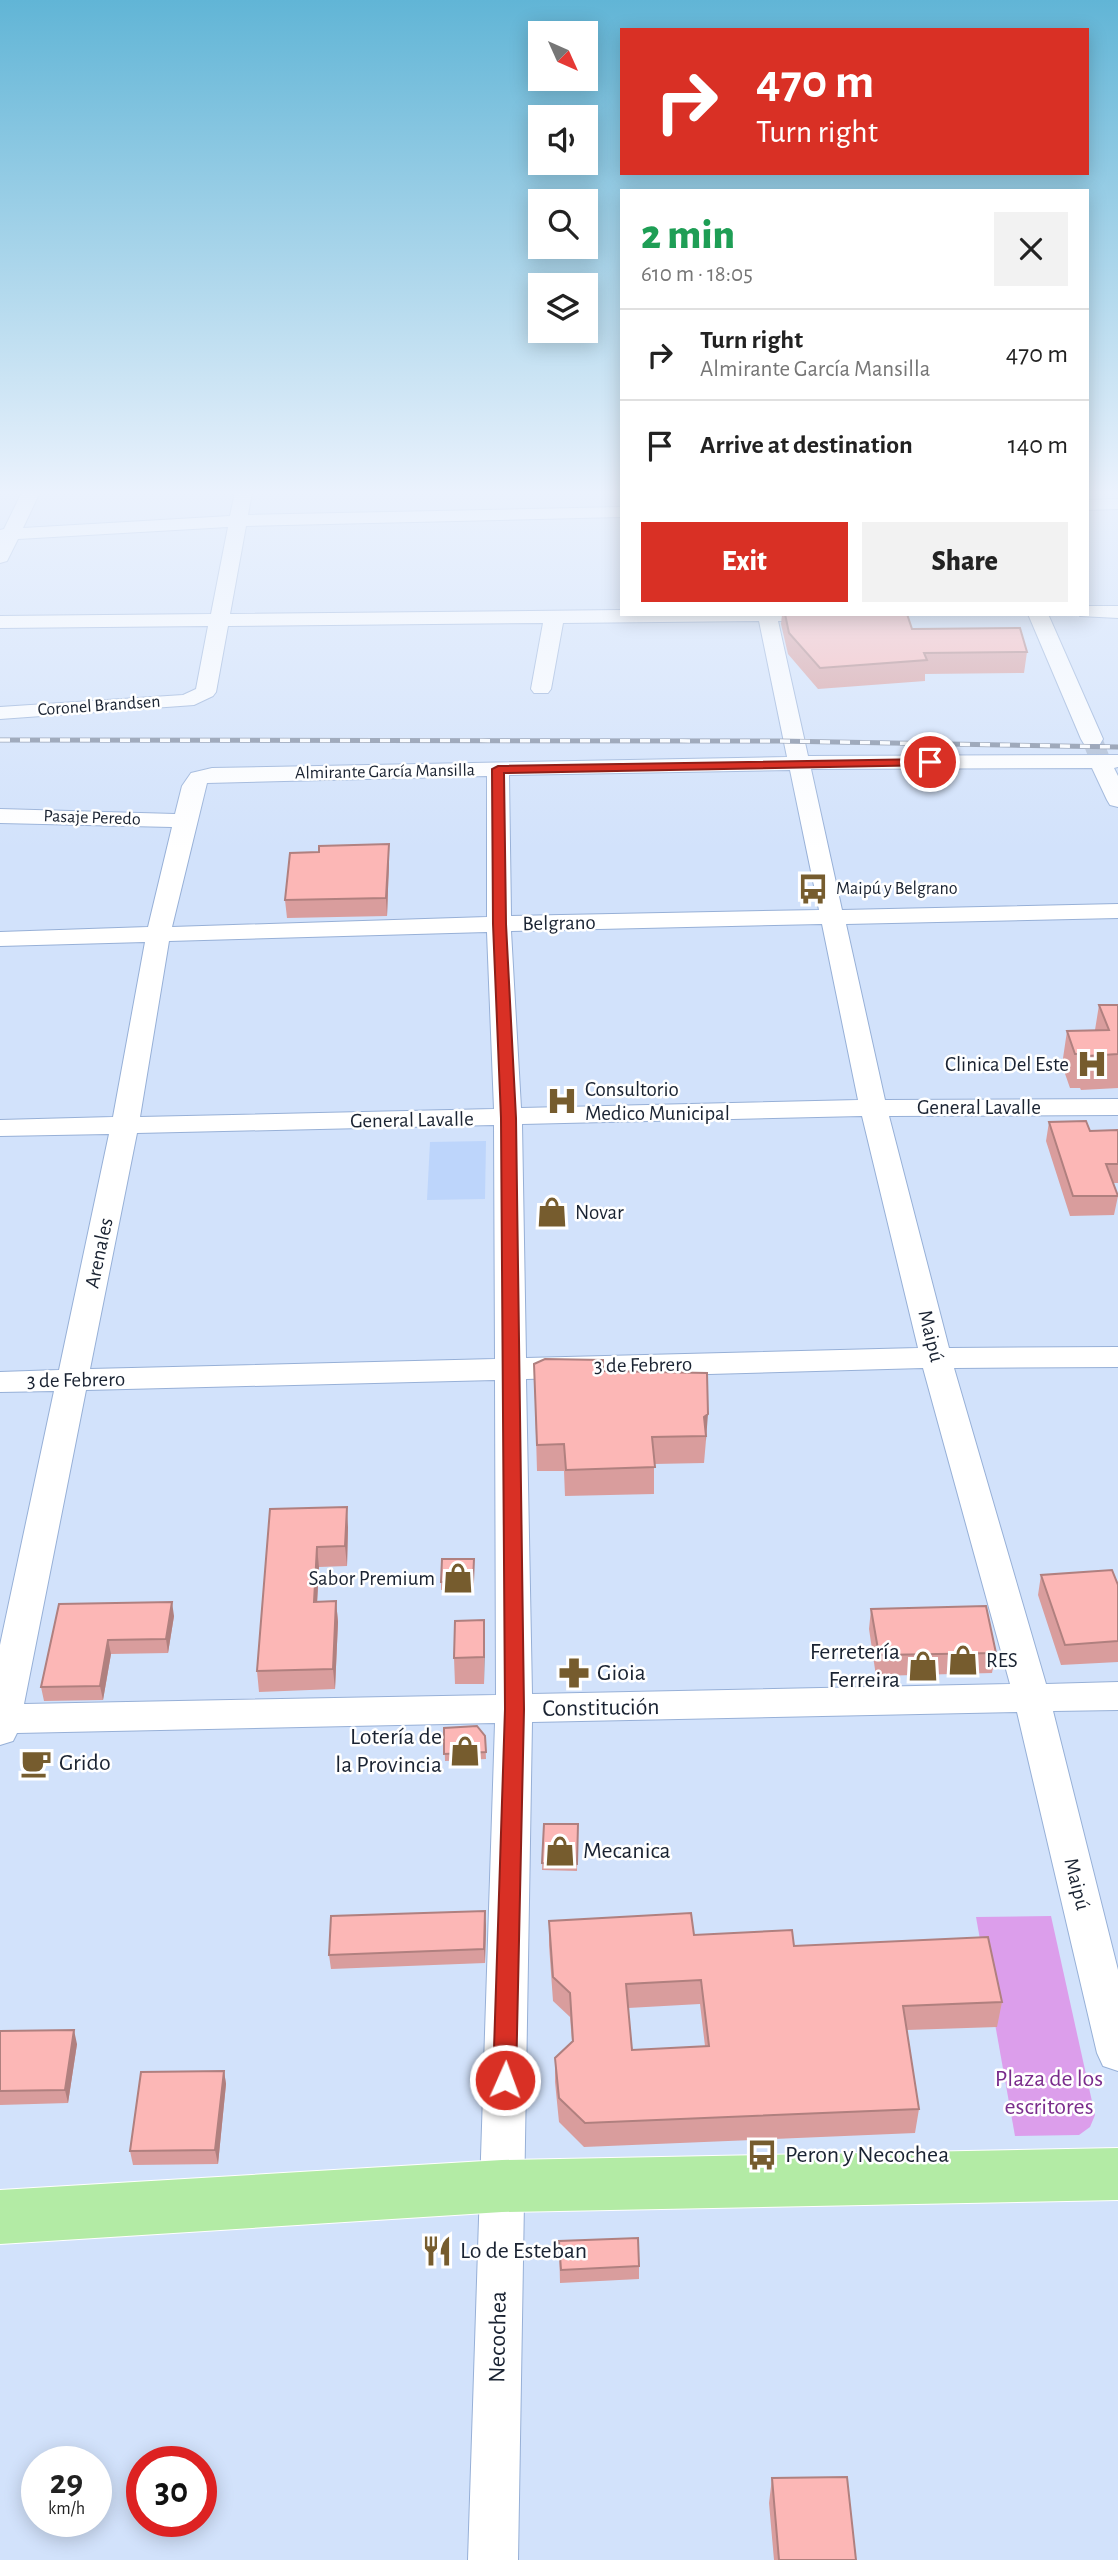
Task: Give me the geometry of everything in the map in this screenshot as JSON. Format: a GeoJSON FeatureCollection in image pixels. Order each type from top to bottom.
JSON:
{"type":"FeatureCollection","features":[{"type":"Feature","properties":{"kind":"main road"},"geometry":{"type":"LineString","coordinates":[[0,2217],[502,2186],[1118,2174]]}},
{"type":"Feature","properties":{"kind":"street"},"geometry":{"type":"LineString","coordinates":[[220,620],[221,611]]}},
{"type":"Feature","properties":{"kind":"street"},"geometry":{"type":"LineString","coordinates":[[1089,612],[1118,612]]}},
{"type":"Feature","properties":{"kind":"street"},"geometry":{"type":"LineString","coordinates":[[541,689],[554,616]]}},
{"type":"Feature","properties":{"kind":"street"},"geometry":{"type":"LineString","coordinates":[[0,622],[620,616]]}},
{"type":"Feature","properties":{"kind":"street","name":"Maipú"},"geometry":{"type":"LineString","coordinates":[[767,616],[801,763],[831,918],[873,1108],[936,1358],[1032,1699],[1118,2053]]}},
{"type":"Feature","properties":{"kind":"street"},"geometry":{"type":"LineString","coordinates":[[1039,616],[1092,739]]}},
{"type":"Feature","properties":{"kind":"street","name":"Coronel Brandsen"},"geometry":{"type":"LineString","coordinates":[[0,713],[198,698],[206,692],[220,620]]}},
{"type":"Feature","properties":{"kind":"street","name":"Almirante García Mansilla"},"geometry":{"type":"LineString","coordinates":[[199,778],[212,775],[801,763],[1113,766]]}},
{"type":"Feature","properties":{"kind":"street"},"geometry":{"type":"LineString","coordinates":[[1113,766],[1118,800]]}},
{"type":"Feature","properties":{"kind":"street","name":"Necochea"},"geometry":{"type":"LineString","coordinates":[[493,2560],[514,1709],[508,1118],[499,924],[498,769]]}},
{"type":"Feature","properties":{"kind":"street","name":"Arenales"},"geometry":{"type":"LineString","coordinates":[[1,1723],[125,1125],[158,935],[192,786],[199,778]]}},
{"type":"Feature","properties":{"kind":"street","name":"Pasaje Peredo"},"geometry":{"type":"LineString","coordinates":[[0,816],[185,821]]}},
{"type":"Feature","properties":{"kind":"street","name":"Belgrano"},"geometry":{"type":"LineString","coordinates":[[0,939],[499,924],[1118,911]]}},
{"type":"Feature","properties":{"kind":"street","name":"General Lavalle"},"geometry":{"type":"LineString","coordinates":[[0,1128],[873,1108],[1118,1107]]}},
{"type":"Feature","properties":{"kind":"street","name":"3 de Febrero"},"geometry":{"type":"LineString","coordinates":[[0,1382],[936,1358],[1118,1357]]}},
{"type":"Feature","properties":{"kind":"street","name":"Constitución"},"geometry":{"type":"LineString","coordinates":[[1,1723],[1118,1696]]}},
{"type":"Feature","properties":{"kind":"shaded area"},"geometry":{"type":"Polygon","coordinates":[[[486,1141],[485,1199],[427,1200],[430,1142],[486,1141]]]}},
{"type":"Feature","properties":{"kind":"green space","name":"Plaza de los escritores"},"geometry":{"type":"Polygon","coordinates":[[[1051,1916],[1095,2115],[1090,2127],[1079,2135],[1015,2136],[976,1917],[1051,1916]]]}},
{"type":"Feature","properties":{"kind":"building"},"geometry":{"type":"Polygon","coordinates":[[[785,616],[908,616],[912,629],[1020,628],[1027,652],[924,653],[927,660],[820,668],[789,633],[785,616]]]}},
{"type":"Feature","properties":{"kind":"building"},"geometry":{"type":"Polygon","coordinates":[[[389,844],[386,898],[285,900],[290,853],[319,852],[319,846],[389,844]]]}},
{"type":"Feature","properties":{"kind":"building"},"geometry":{"type":"Polygon","coordinates":[[[1099,1005],[1118,1005],[1118,1054],[1075,1054],[1067,1031],[1109,1030],[1099,1005]]]}},
{"type":"Feature","properties":{"kind":"building"},"geometry":{"type":"Polygon","coordinates":[[[1086,1121],[1090,1131],[1118,1130],[1118,1164],[1106,1164],[1118,1196],[1073,1196],[1049,1122],[1086,1121]]]}},
{"type":"Feature","properties":{"kind":"building"},"geometry":{"type":"Polygon","coordinates":[[[545,1359],[603,1360],[603,1371],[707,1373],[708,1414],[704,1417],[706,1436],[652,1437],[655,1467],[566,1470],[564,1444],[537,1445],[534,1364],[545,1359]]]}},
{"type":"Feature","properties":{"kind":"building"},"geometry":{"type":"Polygon","coordinates":[[[347,1507],[345,1546],[317,1547],[314,1602],[336,1601],[333,1669],[257,1671],[270,1509],[347,1507]]]}},
{"type":"Feature","properties":{"kind":"building","name":"Sabor Premium"},"geometry":{"type":"Polygon","coordinates":[[[442,1559],[474,1559],[473,1582],[441,1582],[442,1559]]]}},
{"type":"Feature","properties":{"kind":"building"},"geometry":{"type":"Polygon","coordinates":[[[1112,1570],[1118,1585],[1118,1641],[1065,1645],[1041,1575],[1112,1570]]]}},
{"type":"Feature","properties":{"kind":"building"},"geometry":{"type":"Polygon","coordinates":[[[172,1602],[166,1639],[108,1640],[100,1686],[41,1687],[59,1604],[172,1602]]]}},
{"type":"Feature","properties":{"kind":"building"},"geometry":{"type":"Polygon","coordinates":[[[986,1606],[996,1653],[879,1655],[871,1609],[986,1606]]]}},
{"type":"Feature","properties":{"kind":"building"},"geometry":{"type":"Polygon","coordinates":[[[484,1620],[484,1657],[454,1658],[455,1621],[484,1620]]]}},
{"type":"Feature","properties":{"kind":"building","name":"Lotería de la Provincia"},"geometry":{"type":"Polygon","coordinates":[[[477,1726],[485,1736],[486,1752],[444,1754],[444,1728],[477,1726]]]}},
{"type":"Feature","properties":{"kind":"building","name":"Mecanica"},"geometry":{"type":"Polygon","coordinates":[[[544,1824],[578,1824],[577,1864],[542,1863],[544,1824]]]}},
{"type":"Feature","properties":{"kind":"building"},"geometry":{"type":"Polygon","coordinates":[[[485,1911],[484,1949],[329,1955],[331,1916],[485,1911]]]}},
{"type":"Feature","properties":{"kind":"building"},"geometry":{"type":"Polygon","coordinates":[[[691,1913],[694,1935],[792,1930],[794,1946],[988,1937],[1002,2002],[903,2006],[919,2109],[585,2123],[559,2098],[555,2058],[573,2041],[570,1993],[553,1977],[549,1921],[691,1913]],[[701,1980],[626,1984],[632,2050],[709,2046],[701,1980]]]}},
{"type":"Feature","properties":{"kind":"building"},"geometry":{"type":"Polygon","coordinates":[[[74,2030],[65,2090],[0,2091],[0,2031],[74,2030]]]}},
{"type":"Feature","properties":{"kind":"building"},"geometry":{"type":"Polygon","coordinates":[[[224,2071],[215,2150],[130,2151],[141,2072],[224,2071]]]}},
{"type":"Feature","properties":{"kind":"building"},"geometry":{"type":"Polygon","coordinates":[[[638,2238],[639,2266],[561,2270],[559,2241],[638,2238]]]}},
{"type":"Feature","properties":{"kind":"building"},"geometry":{"type":"Polygon","coordinates":[[[847,2477],[856,2560],[779,2560],[772,2478],[847,2477]]]}},
{"type":"Feature","properties":{"kind":"tunnel"},"geometry":{"type":"LineString","coordinates":[[1092,739],[1103,767]]}},
{"type":"Feature","properties":{"kind":"railway"},"geometry":{"type":"LineString","coordinates":[[0,740],[779,741],[1118,747]]}},
{"type":"Feature","properties":{"kind":"place","name":"Maipú y Belgrano"},"geometry":{"type":"Point","coordinates":[813,889]}},
{"type":"Feature","properties":{"kind":"place","name":"Clinica Del Este"},"geometry":{"type":"Point","coordinates":[1092,1064]}},
{"type":"Feature","properties":{"kind":"place","name":"Consultorio Medico Municipal"},"geometry":{"type":"Point","coordinates":[562,1101]}},
{"type":"Feature","properties":{"kind":"place","name":"Novar"},"geometry":{"type":"Point","coordinates":[552,1212]}},
{"type":"Feature","properties":{"kind":"place","name":"Sabor Premium"},"geometry":{"type":"Point","coordinates":[458,1578]}},
{"type":"Feature","properties":{"kind":"place","name":"RES"},"geometry":{"type":"Point","coordinates":[963,1660]}},
{"type":"Feature","properties":{"kind":"place","name":"Ferretería Ferreira"},"geometry":{"type":"Point","coordinates":[923,1666]}},
{"type":"Feature","properties":{"kind":"place","name":"Gioia"},"geometry":{"type":"Point","coordinates":[574,1673]}},
{"type":"Feature","properties":{"kind":"place","name":"Lotería de la Provincia"},"geometry":{"type":"Point","coordinates":[465,1751]}},
{"type":"Feature","properties":{"kind":"place","name":"Grido"},"geometry":{"type":"Point","coordinates":[36,1763]}},
{"type":"Feature","properties":{"kind":"place","name":"Mecanica"},"geometry":{"type":"Point","coordinates":[560,1851]}},
{"type":"Feature","properties":{"kind":"place","name":"Peron y Necochea"},"geometry":{"type":"Point","coordinates":[762,2155]}},
{"type":"Feature","properties":{"kind":"place","name":"Lo de Esteban"},"geometry":{"type":"Point","coordinates":[437,2251]}},
{"type":"Feature","properties":{"kind":"route"},"geometry":{"type":"LineString","coordinates":[[505,2080],[514,1709],[508,1118],[499,924],[498,769],[930,762]]}}]}
